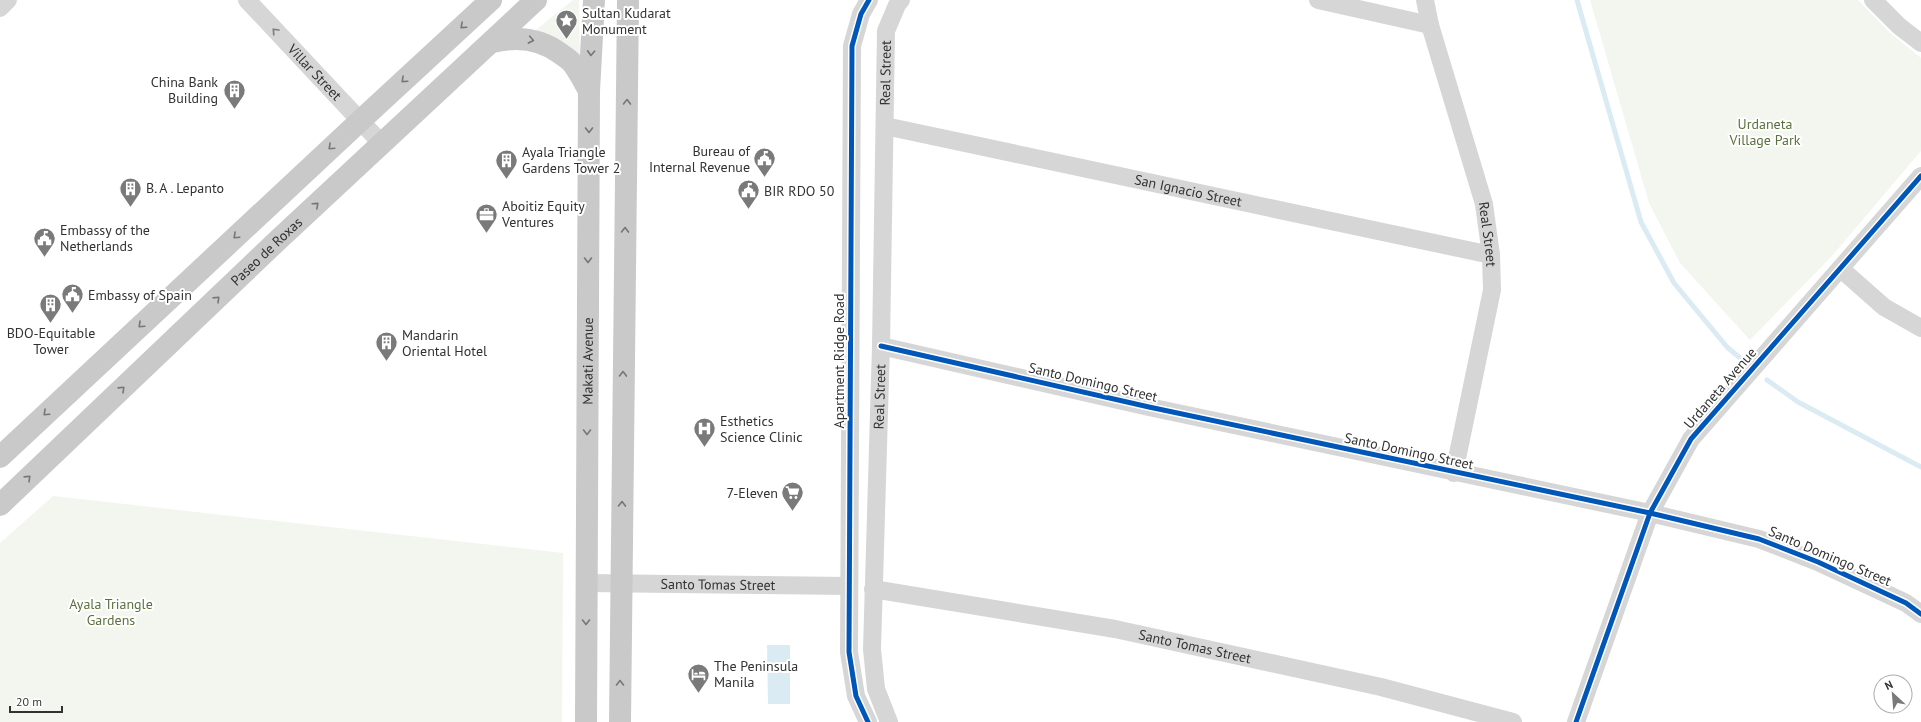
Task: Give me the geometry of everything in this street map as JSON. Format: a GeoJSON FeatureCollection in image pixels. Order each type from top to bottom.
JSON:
{"type":"FeatureCollection","features":[{"type":"Feature","properties":{"kind":"main road"},"geometry":{"type":"LineString","coordinates":[[0,457],[492,0]]}},
{"type":"Feature","properties":{"kind":"main road","name":"Paseo de Roxas"},"geometry":{"type":"LineString","coordinates":[[0,505],[277,241],[383,145],[536,0]]}},
{"type":"Feature","properties":{"kind":"main road","name":"Makati Avenue"},"geometry":{"type":"LineString","coordinates":[[586,722],[589,91],[594,0]]}},
{"type":"Feature","properties":{"kind":"main road"},"geometry":{"type":"LineString","coordinates":[[620,722],[620,584],[628,0]]}},
{"type":"Feature","properties":{"kind":"main road"},"geometry":{"type":"LineString","coordinates":[[492,42],[508,38],[523,38],[538,41],[553,48],[572,63],[589,91]]}},
{"type":"Feature","properties":{"kind":"street"},"geometry":{"type":"LineString","coordinates":[[0,8],[8,0]]}},
{"type":"Feature","properties":{"kind":"street","name":"Villar Street"},"geometry":{"type":"LineString","coordinates":[[247,0],[383,145]]}},
{"type":"Feature","properties":{"kind":"street","name":"Apartment Ridge Road"},"geometry":{"type":"LineString","coordinates":[[868,722],[856,696],[849,652],[849,586],[852,46],[861,14],[869,0]]}},
{"type":"Feature","properties":{"kind":"street","name":"Real Street"},"geometry":{"type":"LineString","coordinates":[[889,722],[876,689],[872,649],[881,346],[886,31],[897,5],[901,0]]}},
{"type":"Feature","properties":{"kind":"street"},"geometry":{"type":"LineString","coordinates":[[1318,0],[1430,25]]}},
{"type":"Feature","properties":{"kind":"street","name":"Real Street"},"geometry":{"type":"LineString","coordinates":[[1425,0],[1430,25],[1484,204],[1491,255],[1492,290],[1454,473]]}},
{"type":"Feature","properties":{"kind":"street"},"geometry":{"type":"LineString","coordinates":[[1873,0],[1899,26],[1921,43]]}},
{"type":"Feature","properties":{"kind":"street","name":"San Ignacio Street"},"geometry":{"type":"LineString","coordinates":[[885,126],[1491,255]]}},
{"type":"Feature","properties":{"kind":"street","name":"Urdaneta Avenue"},"geometry":{"type":"LineString","coordinates":[[1576,722],[1650,513],[1691,439],[1745,375],[1841,269],[1921,176]]}},
{"type":"Feature","properties":{"kind":"street"},"geometry":{"type":"LineString","coordinates":[[1841,269],[1884,308],[1921,328]]}},
{"type":"Feature","properties":{"kind":"street","name":"Santo Domingo Street"},"geometry":{"type":"LineString","coordinates":[[881,346],[1149,408],[1650,513],[1759,538],[1818,562],[1906,603],[1921,614]]}},
{"type":"Feature","properties":{"kind":"street","name":"Santo Tomas Street"},"geometry":{"type":"LineString","coordinates":[[586,583],[849,586]]}},
{"type":"Feature","properties":{"kind":"street","name":"Santo Tomas Street"},"geometry":{"type":"LineString","coordinates":[[873,589],[1115,629],[1381,687],[1513,722]]}},
{"type":"Feature","properties":{"kind":"green space"},"geometry":{"type":"Polygon","coordinates":[[[573,0],[579,0],[580,66],[531,34],[573,0]]]}},
{"type":"Feature","properties":{"kind":"green space","name":"Urdaneta Village Park"},"geometry":{"type":"Polygon","coordinates":[[[1590,0],[1858,0],[1890,33],[1921,58],[1921,151],[1831,257],[1750,340],[1680,263],[1649,203],[1590,0]]]}},
{"type":"Feature","properties":{"kind":"green space","name":"Ayala Triangle Gardens"},"geometry":{"type":"Polygon","coordinates":[[[53,496],[563,553],[562,722],[0,722],[0,543],[53,496]]]}},
{"type":"Feature","properties":{"kind":"shaded area"},"geometry":{"type":"Polygon","coordinates":[[[767,645],[790,645],[790,704],[768,704],[767,645]]]}},
{"type":"Feature","properties":{"kind":"waterway"},"geometry":{"type":"LineString","coordinates":[[1577,0],[1641,222],[1674,283],[1727,347],[1739,357]]}},
{"type":"Feature","properties":{"kind":"waterway"},"geometry":{"type":"LineString","coordinates":[[1767,380],[1798,402],[1921,467]]}},
{"type":"Feature","properties":{"kind":"cycle path"},"geometry":{"type":"LineString","coordinates":[[868,722],[856,696],[849,652],[852,46],[861,14],[869,0]]}},
{"type":"Feature","properties":{"kind":"cycle path"},"geometry":{"type":"LineString","coordinates":[[1576,722],[1650,513],[1691,439],[1921,176]]}},
{"type":"Feature","properties":{"kind":"cycle path"},"geometry":{"type":"LineString","coordinates":[[881,346],[1149,407],[1650,513],[1759,539],[1818,562],[1906,603],[1921,614]]}},
{"type":"Feature","properties":{"kind":"place","name":"Sultan Kudarat Monument"},"geometry":{"type":"Point","coordinates":[567,40]}},
{"type":"Feature","properties":{"kind":"place","name":"China Bank Building"},"geometry":{"type":"Point","coordinates":[234,110]}},
{"type":"Feature","properties":{"kind":"place","name":"Bureau of Internal Revenue"},"geometry":{"type":"Point","coordinates":[765,178]}},
{"type":"Feature","properties":{"kind":"place","name":"Ayala Triangle Gardens Tower 2"},"geometry":{"type":"Point","coordinates":[506,180]}},
{"type":"Feature","properties":{"kind":"place","name":"B. A . Lepanto"},"geometry":{"type":"Point","coordinates":[130,208]}},
{"type":"Feature","properties":{"kind":"place","name":"BIR RDO 50"},"geometry":{"type":"Point","coordinates":[748,210]}},
{"type":"Feature","properties":{"kind":"place","name":"Aboitiz Equity Ventures"},"geometry":{"type":"Point","coordinates":[486,234]}},
{"type":"Feature","properties":{"kind":"place","name":"Embassy of the Netherlands"},"geometry":{"type":"Point","coordinates":[44,258]}},
{"type":"Feature","properties":{"kind":"place","name":"Embassy of Spain"},"geometry":{"type":"Point","coordinates":[72,314]}},
{"type":"Feature","properties":{"kind":"place","name":"BDO-Equitable Tower"},"geometry":{"type":"Point","coordinates":[51,324]}},
{"type":"Feature","properties":{"kind":"place","name":"Mandarin Oriental Hotel"},"geometry":{"type":"Point","coordinates":[387,362]}},
{"type":"Feature","properties":{"kind":"place","name":"Esthetics Science Clinic"},"geometry":{"type":"Point","coordinates":[705,448]}},
{"type":"Feature","properties":{"kind":"place","name":"7-Eleven"},"geometry":{"type":"Point","coordinates":[793,512]}},
{"type":"Feature","properties":{"kind":"place","name":"The Peninsula Manila"},"geometry":{"type":"Point","coordinates":[699,694]}}]}
